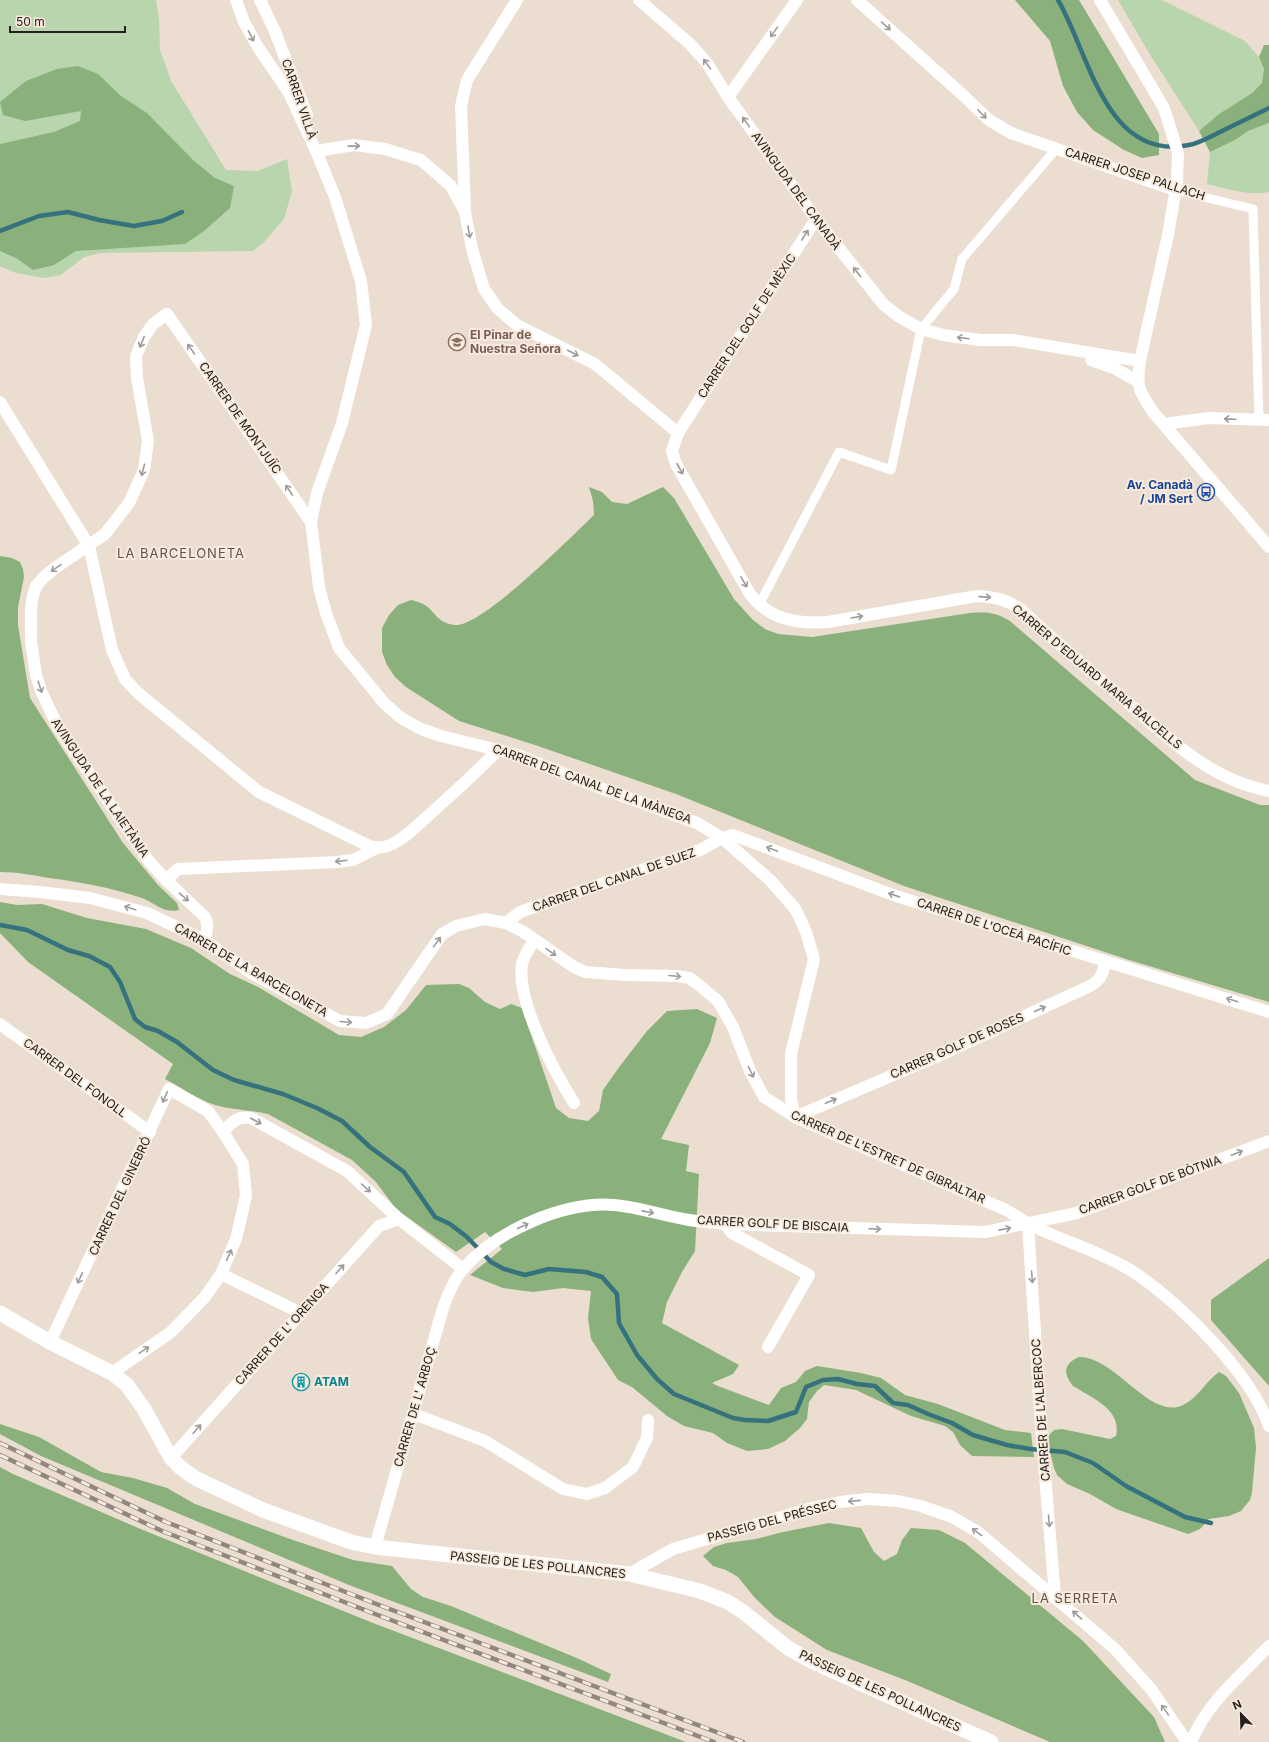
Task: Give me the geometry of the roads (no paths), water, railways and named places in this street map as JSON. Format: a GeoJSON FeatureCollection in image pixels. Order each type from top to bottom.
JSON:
{"type":"FeatureCollection","features":[{"type":"Feature","properties":{"kind":"street","name":"CARRER VILLÀ"},"geometry":{"type":"LineString","coordinates":[[236,0],[244,22],[256,44],[289,93],[316,151]]}},
{"type":"Feature","properties":{"kind":"street","name":"CARRER VILLÀ"},"geometry":{"type":"LineString","coordinates":[[260,0],[274,29],[301,99],[312,131],[316,151]]}},
{"type":"Feature","properties":{"kind":"street"},"geometry":{"type":"LineString","coordinates":[[517,0],[467,80],[461,106],[465,212],[472,249],[484,289],[498,309],[517,325],[595,364],[678,433]]}},
{"type":"Feature","properties":{"kind":"street","name":"AVINGUDA DEL CANADÀ"},"geometry":{"type":"LineString","coordinates":[[639,0],[690,44],[707,63],[728,97],[816,219],[884,304],[898,316],[921,329],[943,335],[980,340],[1088,360],[1114,368],[1137,381]]}},
{"type":"Feature","properties":{"kind":"street"},"geometry":{"type":"LineString","coordinates":[[728,97],[797,0]]}},
{"type":"Feature","properties":{"kind":"street","name":"CARRER JOSEP PALLACH"},"geometry":{"type":"LineString","coordinates":[[857,0],[989,120],[1011,134],[1175,190],[1253,209],[1264,420]]}},
{"type":"Feature","properties":{"kind":"street"},"geometry":{"type":"LineString","coordinates":[[1100,0],[1164,108],[1176,143],[1178,162],[1168,235],[1140,361],[1137,381],[1143,397],[1164,424],[1269,547]]}},
{"type":"Feature","properties":{"kind":"street"},"geometry":{"type":"LineString","coordinates":[[316,151],[354,145],[385,149],[421,160],[451,186],[465,212]]}},
{"type":"Feature","properties":{"kind":"street"},"geometry":{"type":"LineString","coordinates":[[759,605],[839,452],[891,470],[921,329],[954,289],[962,259],[1056,149]]}},
{"type":"Feature","properties":{"kind":"street","name":"CARRER DEL CANAL DE LA MÀNEGA"},"geometry":{"type":"LineString","coordinates":[[316,151],[335,198],[361,281],[366,325],[342,423],[317,493],[311,522],[319,587],[326,613],[339,648],[384,702],[401,718],[421,729],[441,736],[518,755],[587,783],[697,823],[722,838],[770,881],[791,903],[801,920],[811,946],[814,959],[791,1054],[791,1099],[795,1117]]}},
{"type":"Feature","properties":{"kind":"street","name":"CARRER DEL GOLF DE MÈXIC"},"geometry":{"type":"LineString","coordinates":[[678,433],[816,219]]}},
{"type":"Feature","properties":{"kind":"street","name":"CARRER DE MONTJUÏC"},"geometry":{"type":"LineString","coordinates":[[167,314],[311,522]]}},
{"type":"Feature","properties":{"kind":"street","name":"AVINGUDA DE LA LAIETÀNIA"},"geometry":{"type":"LineString","coordinates":[[167,314],[153,324],[144,337],[136,356],[137,378],[148,441],[144,470],[129,503],[105,534],[55,568],[36,586],[32,599],[30,626],[36,674],[41,691],[58,727],[148,860],[166,880],[205,917],[207,921],[207,931],[204,940]]}},
{"type":"Feature","properties":{"kind":"street","name":"AVINGUDA DEL CANADÀ"},"geometry":{"type":"LineString","coordinates":[[980,340],[1013,340],[1140,361]]}},
{"type":"Feature","properties":{"kind":"street"},"geometry":{"type":"LineString","coordinates":[[0,402],[89,546],[112,650],[125,679],[131,686],[259,792],[367,845],[377,848]]}},
{"type":"Feature","properties":{"kind":"street"},"geometry":{"type":"LineString","coordinates":[[1164,424],[1209,418],[1264,420]]}},
{"type":"Feature","properties":{"kind":"street","name":"CARRER D'EDUARD MARIA BALCELLS"},"geometry":{"type":"LineString","coordinates":[[678,433],[672,451],[676,464],[750,594],[759,605],[772,614],[788,620],[813,623],[828,622],[977,596],[999,598],[1020,609],[1189,754],[1222,776],[1269,791]]}},
{"type":"Feature","properties":{"kind":"street"},"geometry":{"type":"LineString","coordinates":[[166,880],[178,869],[353,860],[377,848],[390,845],[398,841],[498,750]]}},
{"type":"Feature","properties":{"kind":"street","name":"CARRER DE L'OCEÀ PACÍFIC"},"geometry":{"type":"LineString","coordinates":[[722,838],[733,835],[896,896],[1269,1012]]}},
{"type":"Feature","properties":{"kind":"street","name":"CARRER DEL CANAL DE SUEZ"},"geometry":{"type":"LineString","coordinates":[[506,923],[520,912],[700,850],[722,838]]}},
{"type":"Feature","properties":{"kind":"street","name":"CARRER DE LA BARCELONETA"},"geometry":{"type":"LineString","coordinates":[[0,889],[90,898],[127,907],[164,920],[204,940],[253,974],[340,1021],[366,1023],[388,1014],[442,934],[456,926],[485,919],[506,923]]}},
{"type":"Feature","properties":{"kind":"street","name":"CARRER DE L'ESTRET DE GIBRALTAR"},"geometry":{"type":"LineString","coordinates":[[506,923],[522,931],[574,967],[585,972],[619,975],[677,976],[689,978],[699,984],[718,1001],[733,1027],[750,1071],[764,1097],[795,1117],[1006,1210],[1028,1224],[1109,1259],[1131,1271],[1169,1299],[1201,1330],[1244,1379],[1257,1399],[1269,1426]]}},
{"type":"Feature","properties":{"kind":"street"},"geometry":{"type":"LineString","coordinates":[[534,940],[524,957],[522,972],[524,988],[534,1022],[547,1054],[574,1103]]}},
{"type":"Feature","properties":{"kind":"street","name":"CARRER GOLF DE ROSES"},"geometry":{"type":"LineString","coordinates":[[795,1117],[945,1052],[1090,986],[1097,982],[1102,975],[1105,962]]}},
{"type":"Feature","properties":{"kind":"street","name":"CARRER DEL FONOLL"},"geometry":{"type":"LineString","coordinates":[[0,1024],[150,1132]]}},
{"type":"Feature","properties":{"kind":"street","name":"CARRER DEL GINEBRÓ"},"geometry":{"type":"LineString","coordinates":[[50,1342],[169,1089],[208,1111],[223,1132]]}},
{"type":"Feature","properties":{"kind":"street"},"geometry":{"type":"LineString","coordinates":[[112,1372],[171,1332],[205,1297],[221,1274],[236,1239],[246,1196],[243,1164],[223,1132],[233,1122],[242,1117],[251,1118],[347,1171],[399,1219],[463,1269]]}},
{"type":"Feature","properties":{"kind":"street","name":"CARRER GOLF DE BÒTNIA"},"geometry":{"type":"LineString","coordinates":[[1028,1224],[1078,1213],[1269,1141]]}},
{"type":"Feature","properties":{"kind":"street","name":"CARRER GOLF DE BISCAIA"},"geometry":{"type":"LineString","coordinates":[[463,1269],[489,1246],[538,1219],[559,1211],[594,1205],[614,1205],[689,1220],[725,1224],[985,1232],[1028,1224]]}},
{"type":"Feature","properties":{"kind":"street","name":"CARRER DE L' ORENGA"},"geometry":{"type":"LineString","coordinates":[[172,1458],[379,1226],[399,1219]]}},
{"type":"Feature","properties":{"kind":"street"},"geometry":{"type":"LineString","coordinates":[[725,1224],[732,1233],[808,1275],[768,1347]]}},
{"type":"Feature","properties":{"kind":"street","name":"CARRER DE L'ALBERCOC"},"geometry":{"type":"LineString","coordinates":[[1028,1224],[1041,1428],[1055,1596]]}},
{"type":"Feature","properties":{"kind":"street","name":"CARRER DE L' ARBOÇ"},"geometry":{"type":"LineString","coordinates":[[375,1548],[443,1308],[449,1293],[463,1269]]}},
{"type":"Feature","properties":{"kind":"street"},"geometry":{"type":"LineString","coordinates":[[221,1274],[301,1313]]}},
{"type":"Feature","properties":{"kind":"street","name":"PASSEIG DE LES POLLANCRES"},"geometry":{"type":"LineString","coordinates":[[0,1312],[50,1342],[112,1372],[127,1385],[144,1409],[172,1458],[181,1468],[195,1478],[263,1510],[351,1542],[375,1548],[629,1574],[700,1591],[728,1602],[742,1611],[788,1648],[813,1662],[991,1742]]}},
{"type":"Feature","properties":{"kind":"street"},"geometry":{"type":"LineString","coordinates":[[414,1414],[485,1441],[563,1489],[587,1494],[605,1488],[633,1467],[647,1438],[648,1420]]}},
{"type":"Feature","properties":{"kind":"street","name":"PASSEIG DEL PRÉSSEC"},"geometry":{"type":"LineString","coordinates":[[629,1574],[680,1546],[812,1508],[854,1500],[882,1500],[921,1506],[966,1524],[978,1532],[1055,1596],[1115,1649],[1134,1668],[1151,1689],[1187,1742]]}},
{"type":"Feature","properties":{"kind":"street"},"geometry":{"type":"LineString","coordinates":[[1191,1742],[1199,1726],[1218,1701],[1269,1646]]}},
{"type":"Feature","properties":{"kind":"waterway"},"geometry":{"type":"LineString","coordinates":[[1058,0],[1104,98],[1119,120],[1137,137],[1161,146],[1189,145],[1204,140],[1269,108]]}},
{"type":"Feature","properties":{"kind":"waterway"},"geometry":{"type":"LineString","coordinates":[[0,231],[39,216],[68,212],[99,220],[134,226],[162,221],[182,212]]}},
{"type":"Feature","properties":{"kind":"waterway"},"geometry":{"type":"LineString","coordinates":[[0,925],[27,930],[68,950],[89,956],[110,967],[120,982],[135,1019],[145,1027],[158,1031],[177,1042],[213,1070],[234,1080],[283,1094],[317,1108],[342,1121],[370,1147],[404,1172],[435,1217],[450,1224],[467,1237],[491,1262],[504,1269],[525,1275],[549,1269],[586,1272],[602,1277],[617,1294],[619,1323],[637,1355],[657,1379],[674,1394],[733,1418],[768,1421],[796,1412],[806,1387],[823,1380],[838,1379],[857,1384],[875,1386],[893,1403],[908,1405],[952,1423],[973,1435],[1007,1445],[1030,1449],[1065,1452],[1093,1463],[1126,1486],[1185,1517],[1211,1523]]}},
{"type":"Feature","properties":{"kind":"railway"},"geometry":{"type":"LineString","coordinates":[[0,1443],[166,1522],[379,1605],[743,1742]]}},
{"type":"Feature","properties":{"kind":"railway"},"geometry":{"type":"LineString","coordinates":[[0,1455],[162,1531],[375,1614],[714,1742]]}},
{"type":"Feature","properties":{"kind":"place","name":"El Pinar de Nuestra Señora"},"geometry":{"type":"Point","coordinates":[457,342]}},
{"type":"Feature","properties":{"kind":"place","name":"Av. Canadà / JM Sert"},"geometry":{"type":"Point","coordinates":[1206,492]}},
{"type":"Feature","properties":{"kind":"place","name":"ATAM"},"geometry":{"type":"Point","coordinates":[301,1382]}},
{"type":"Feature","properties":{"kind":"district","name":"LA BARCELONETA"},"geometry":{"type":"Point","coordinates":[181,553]}},
{"type":"Feature","properties":{"kind":"district","name":"LA SERRETA"},"geometry":{"type":"Point","coordinates":[1075,1598]}}]}
